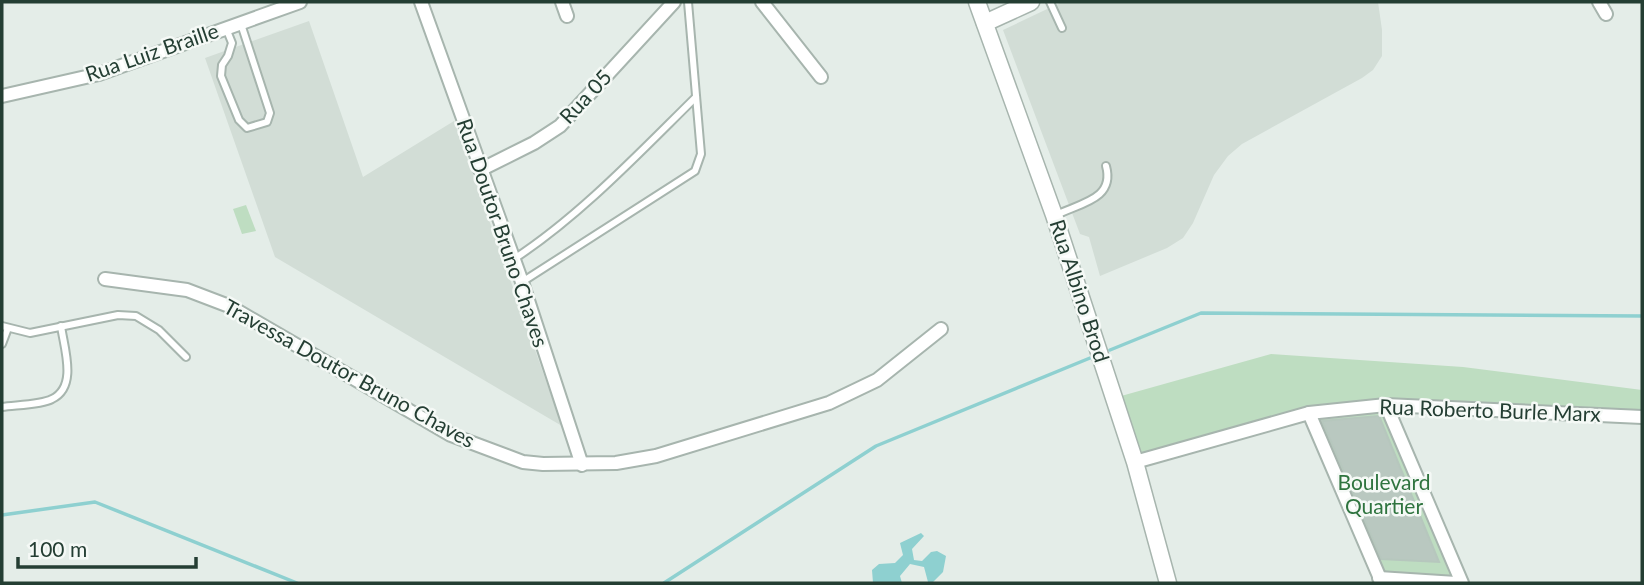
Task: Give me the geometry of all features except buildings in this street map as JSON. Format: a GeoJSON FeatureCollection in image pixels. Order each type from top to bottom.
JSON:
{"type":"FeatureCollection","features":[{"type":"Feature","properties":{"kind":"street","name":"Rua Luiz Braille"},"geometry":{"type":"LineString","coordinates":[[2,96],[99,74],[300,2]]}},
{"type":"Feature","properties":{"kind":"street","name":"Rua Doutor Bruno Chaves"},"geometry":{"type":"LineString","coordinates":[[421,2],[522,282],[582,465]]}},
{"type":"Feature","properties":{"kind":"street"},"geometry":{"type":"LineString","coordinates":[[562,2],[567,16]]}},
{"type":"Feature","properties":{"kind":"street","name":"Rua 05"},"geometry":{"type":"LineString","coordinates":[[480,170],[534,143],[560,126],[674,2]]}},
{"type":"Feature","properties":{"kind":"street"},"geometry":{"type":"LineString","coordinates":[[762,2],[821,77]]}},
{"type":"Feature","properties":{"kind":"street","name":"Rua Albino Brod"},"geometry":{"type":"LineString","coordinates":[[977,2],[1054,215],[1135,462],[1168,583]]}},
{"type":"Feature","properties":{"kind":"street"},"geometry":{"type":"LineString","coordinates":[[985,23],[1031,2]]}},
{"type":"Feature","properties":{"kind":"street"},"geometry":{"type":"LineString","coordinates":[[1599,2],[1606,14]]}},
{"type":"Feature","properties":{"kind":"street","name":"Travessa Doutor Bruno Chaves"},"geometry":{"type":"LineString","coordinates":[[105,279],[187,290],[229,306],[451,435],[523,462],[582,465],[616,463],[656,456],[829,403],[877,380],[941,329]]}},
{"type":"Feature","properties":{"kind":"street"},"geometry":{"type":"LineString","coordinates":[[1386,405],[1462,583]]}},
{"type":"Feature","properties":{"kind":"street","name":"Rua Roberto Burle Marx"},"geometry":{"type":"LineString","coordinates":[[1135,462],[1309,413],[1386,405],[1642,417]]}},
{"type":"Feature","properties":{"kind":"street"},"geometry":{"type":"LineString","coordinates":[[1309,413],[1381,580],[1456,583]]}},
{"type":"Feature","properties":{"kind":"lane"},"geometry":{"type":"LineString","coordinates":[[522,282],[695,172],[701,154],[688,2]]}},
{"type":"Feature","properties":{"kind":"lane"},"geometry":{"type":"LineString","coordinates":[[1050,2],[1062,28]]}},
{"type":"Feature","properties":{"kind":"lane"},"geometry":{"type":"LineString","coordinates":[[226,27],[232,43],[222,65],[221,76],[239,120],[247,128],[267,122],[270,113],[264,88],[240,22]]}},
{"type":"Feature","properties":{"kind":"lane"},"geometry":{"type":"LineString","coordinates":[[514,259],[574,212],[696,97]]}},
{"type":"Feature","properties":{"kind":"lane"},"geometry":{"type":"LineString","coordinates":[[1054,215],[1102,193],[1108,184],[1106,166]]}},
{"type":"Feature","properties":{"kind":"lane"},"geometry":{"type":"LineString","coordinates":[[2,344],[5,327],[30,332],[118,315],[136,316],[159,330],[186,356]]}},
{"type":"Feature","properties":{"kind":"lane"},"geometry":{"type":"LineString","coordinates":[[2,407],[51,400],[63,391],[68,380],[61,326]]}},
{"type":"Feature","properties":{"kind":"shaded area"},"geometry":{"type":"Polygon","coordinates":[[[1062,2],[1378,2],[1382,56],[1373,70],[1362,78],[1242,144],[1228,156],[1214,175],[1193,223],[1183,238],[1167,248],[1100,276],[1089,237],[1080,234],[1003,30],[1062,2]]]}},
{"type":"Feature","properties":{"kind":"shaded area"},"geometry":{"type":"Polygon","coordinates":[[[309,21],[363,177],[454,121],[562,426],[275,257],[205,58],[309,21]]]}},
{"type":"Feature","properties":{"kind":"green space"},"geometry":{"type":"Polygon","coordinates":[[[246,205],[256,231],[242,234],[233,209],[246,205]]]}},
{"type":"Feature","properties":{"kind":"green space","name":"Boulevard Quartier"},"geometry":{"type":"Polygon","coordinates":[[[1271,354],[1463,367],[1642,390],[1642,417],[1386,405],[1462,583],[1382,583],[1309,413],[1135,462],[1114,398],[1271,354]]]}},
{"type":"Feature","properties":{"kind":"water"},"geometry":{"type":"Polygon","coordinates":[[[921,533],[924,536],[912,549],[914,560],[922,561],[931,552],[937,551],[946,556],[943,572],[932,583],[928,582],[924,567],[910,564],[900,576],[902,583],[873,583],[872,570],[879,564],[895,563],[903,555],[900,543],[921,533]]]}},
{"type":"Feature","properties":{"kind":"waterway"},"geometry":{"type":"LineString","coordinates":[[1110,350],[1201,313],[1642,316]]}},
{"type":"Feature","properties":{"kind":"waterway"},"geometry":{"type":"LineString","coordinates":[[664,583],[876,446],[1090,358]]}},
{"type":"Feature","properties":{"kind":"waterway"},"geometry":{"type":"LineString","coordinates":[[2,515],[95,502],[297,583]]}}]}
